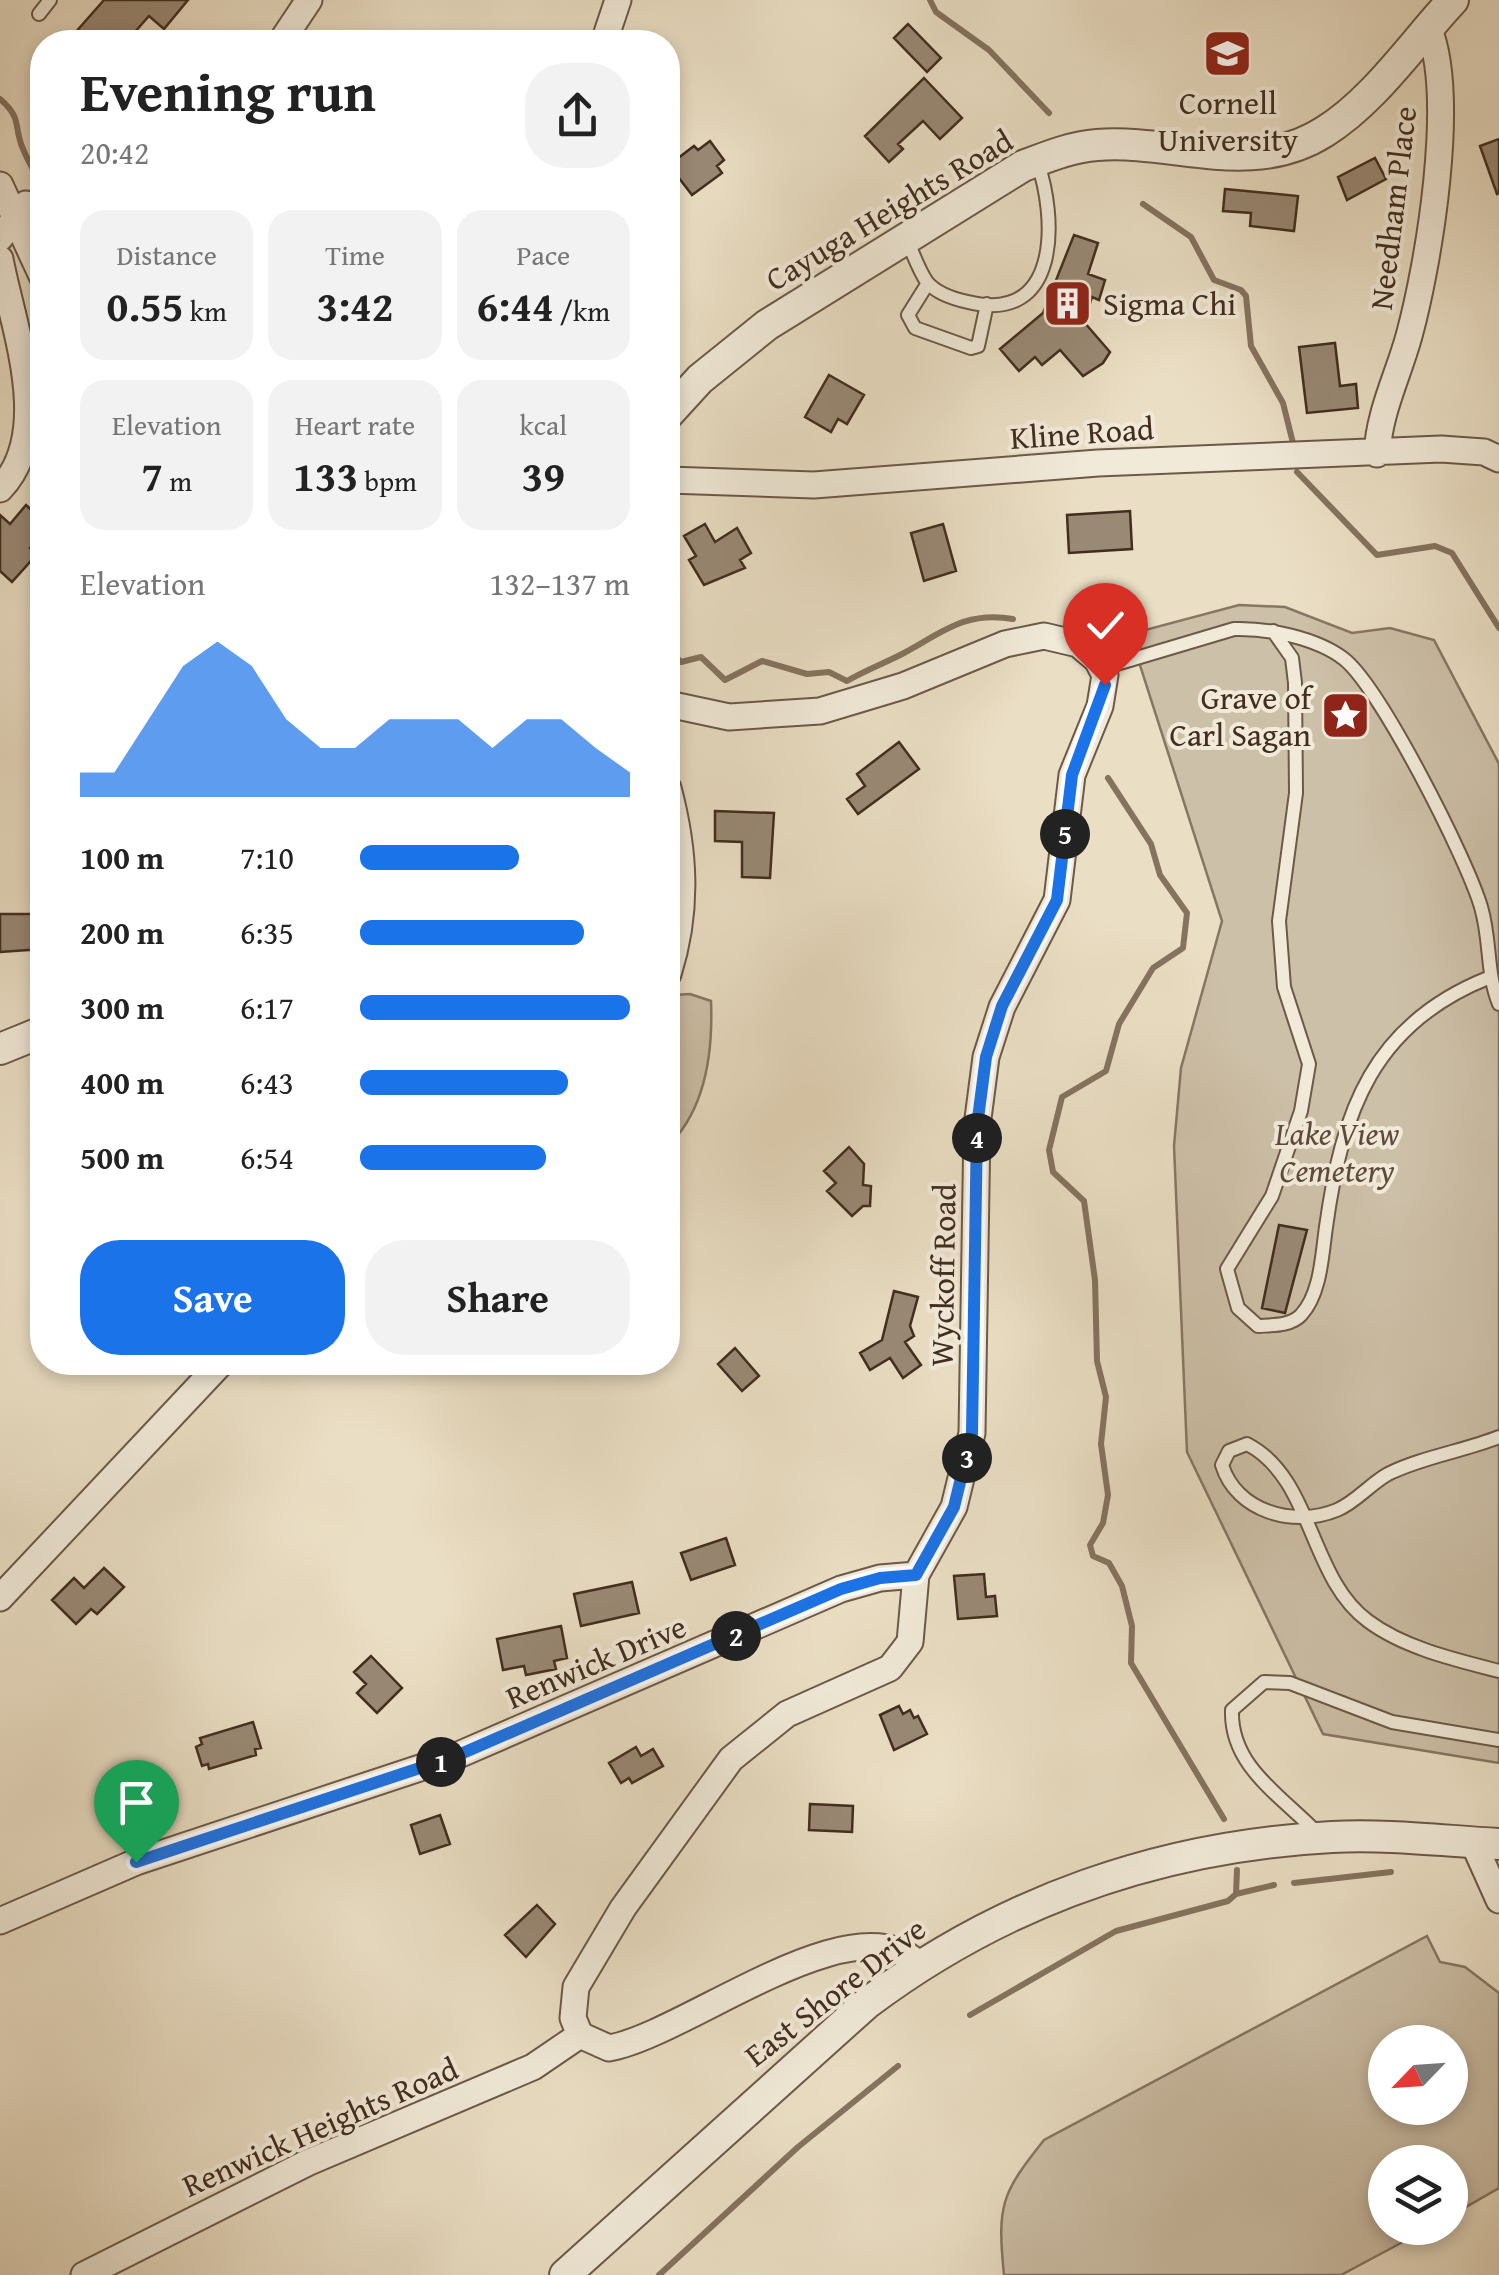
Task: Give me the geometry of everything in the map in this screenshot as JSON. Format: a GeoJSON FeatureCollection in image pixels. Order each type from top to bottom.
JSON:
{"type":"FeatureCollection","features":[{"type":"Feature","properties":{"kind":"street"},"geometry":{"type":"LineString","coordinates":[[289,30],[309,0]]}},
{"type":"Feature","properties":{"kind":"street"},"geometry":{"type":"LineString","coordinates":[[608,30],[618,0]]}},
{"type":"Feature","properties":{"kind":"street","name":"Cayuga Heights Road"},"geometry":{"type":"LineString","coordinates":[[680,402],[732,350],[906,238],[1037,161],[1100,145],[1258,156],[1307,142],[1338,123],[1453,0]]}},
{"type":"Feature","properties":{"kind":"street","name":"Needham Place"},"geometry":{"type":"LineString","coordinates":[[1377,454],[1383,413],[1418,306],[1428,242],[1441,76],[1438,52],[1428,27]]}},
{"type":"Feature","properties":{"kind":"street"},"geometry":{"type":"LineString","coordinates":[[0,185],[6,228],[30,260]]}},
{"type":"Feature","properties":{"kind":"street"},"geometry":{"type":"LineString","coordinates":[[6,228],[26,204],[30,205]]}},
{"type":"Feature","properties":{"kind":"street"},"geometry":{"type":"LineString","coordinates":[[0,259],[30,414],[24,453],[0,488]]}},
{"type":"Feature","properties":{"kind":"street","name":"Kline Road"},"geometry":{"type":"LineString","coordinates":[[680,480],[814,485],[1152,460],[1466,449],[1499,459]]}},
{"type":"Feature","properties":{"kind":"street"},"geometry":{"type":"LineString","coordinates":[[680,707],[730,717],[820,711],[903,686],[1005,644],[1044,636],[1078,644],[1102,668]]}},
{"type":"Feature","properties":{"kind":"street","name":"Wyckoff Road"},"geometry":{"type":"LineString","coordinates":[[916,1575],[954,1507],[972,1433],[977,1126],[986,1057],[1002,1006],[1057,900],[1072,775],[1104,693],[1102,668]]}},
{"type":"Feature","properties":{"kind":"street"},"geometry":{"type":"LineString","coordinates":[[680,852],[680,914]]}},
{"type":"Feature","properties":{"kind":"street"},"geometry":{"type":"LineString","coordinates":[[1,1048],[30,1037]]}},
{"type":"Feature","properties":{"kind":"street"},"geometry":{"type":"LineString","coordinates":[[0,1598],[210,1375]]}},
{"type":"Feature","properties":{"kind":"street"},"geometry":{"type":"LineString","coordinates":[[916,1575],[913,1628],[901,1657],[878,1675],[787,1714],[731,1759],[623,1908],[576,1987],[573,2018],[580,2035],[596,2046],[628,2045],[780,1972],[865,1946],[905,1951],[918,1964]]}},
{"type":"Feature","properties":{"kind":"street","name":"Renwick Drive"},"geometry":{"type":"LineString","coordinates":[[0,1921],[136,1862],[456,1756],[841,1589],[880,1578],[916,1575]]}},
{"type":"Feature","properties":{"kind":"street","name":"East Shore Drive"},"geometry":{"type":"LineString","coordinates":[[565,2275],[758,2097],[918,1964],[971,1933],[1081,1885],[1167,1860],[1246,1845],[1321,1838],[1486,1843]]}},
{"type":"Feature","properties":{"kind":"street"},"geometry":{"type":"LineString","coordinates":[[1486,1843],[1499,1900]]}},
{"type":"Feature","properties":{"kind":"street","name":"Renwick Heights Road"},"geometry":{"type":"LineString","coordinates":[[84,2275],[307,2162],[533,2067],[580,2035]]}},
{"type":"Feature","properties":{"kind":"lane"},"geometry":{"type":"LineString","coordinates":[[39,14],[50,0]]}},
{"type":"Feature","properties":{"kind":"lane"},"geometry":{"type":"LineString","coordinates":[[906,238],[928,283],[946,295],[987,304],[1024,294],[1042,274],[1050,249],[1048,192],[1037,161]]}},
{"type":"Feature","properties":{"kind":"lane"},"geometry":{"type":"LineString","coordinates":[[928,283],[908,315],[910,322],[915,328],[971,348],[978,346],[987,304]]}},
{"type":"Feature","properties":{"kind":"lane"},"geometry":{"type":"LineString","coordinates":[[1102,668],[1234,629],[1273,632],[1335,652],[1348,662],[1393,727],[1465,863],[1482,909],[1488,978],[1499,1004]]}},
{"type":"Feature","properties":{"kind":"lane"},"geometry":{"type":"LineString","coordinates":[[1273,632],[1292,658],[1295,683],[1296,793],[1279,921],[1284,987],[1309,1064],[1300,1112],[1272,1196],[1226,1269],[1238,1308],[1258,1326],[1294,1322],[1305,1312],[1318,1279],[1334,1166],[1357,1104],[1385,1051],[1425,1010],[1488,978]]}},
{"type":"Feature","properties":{"kind":"lane"},"geometry":{"type":"LineString","coordinates":[[1499,1437],[1388,1474],[1338,1510],[1303,1515],[1267,1511],[1244,1502],[1228,1486],[1222,1466],[1230,1451],[1247,1444],[1266,1454],[1303,1515],[1337,1588],[1368,1621],[1445,1657],[1499,1670]]}},
{"type":"Feature","properties":{"kind":"lane"},"geometry":{"type":"LineString","coordinates":[[1321,1838],[1250,1768],[1231,1737],[1232,1710],[1264,1682],[1290,1683],[1392,1722],[1499,1740]]}},
{"type":"Feature","properties":{"kind":"green space","name":"Lake View Cemetery"},"geometry":{"type":"Polygon","coordinates":[[[1239,605],[1285,607],[1352,633],[1390,628],[1434,640],[1499,764],[1499,1763],[1323,1734],[1187,1452],[1174,1146],[1181,1068],[1222,921],[1130,634],[1239,605]]]}},
{"type":"Feature","properties":{"kind":"green space"},"geometry":{"type":"Polygon","coordinates":[[[680,995],[711,1001],[704,1078],[699,1097],[680,1132],[680,995]]]}},
{"type":"Feature","properties":{"kind":"green space"},"geometry":{"type":"Polygon","coordinates":[[[1427,1936],[1440,1962],[1465,1967],[1499,1993],[1499,2188],[1468,2206],[1468,2145],[1368,2145],[1368,2245],[1397,2245],[1341,2275],[1004,2275],[1002,2216],[1019,2174],[1044,2140],[1427,1936]]]}},
{"type":"Feature","properties":{"kind":"building"},"geometry":{"type":"Polygon","coordinates":[[[104,0],[188,0],[164,29],[149,16],[137,30],[78,30],[104,0]]]}},
{"type":"Feature","properties":{"kind":"building"},"geometry":{"type":"Polygon","coordinates":[[[908,24],[941,58],[927,72],[894,38],[908,24]]]}},
{"type":"Feature","properties":{"kind":"building"},"geometry":{"type":"Polygon","coordinates":[[[924,78],[962,118],[940,139],[923,121],[898,144],[903,149],[889,162],[865,136],[924,78]]]}},
{"type":"Feature","properties":{"kind":"building"},"geometry":{"type":"Polygon","coordinates":[[[1499,139],[1499,193],[1497,194],[1480,146],[1499,139]]]}},
{"type":"Feature","properties":{"kind":"building"},"geometry":{"type":"Polygon","coordinates":[[[710,141],[724,160],[717,166],[722,173],[692,195],[680,179],[680,157],[694,146],[698,150],[710,141]]]}},
{"type":"Feature","properties":{"kind":"building"},"geometry":{"type":"Polygon","coordinates":[[[1375,158],[1386,179],[1347,200],[1338,177],[1375,158]]]}},
{"type":"Feature","properties":{"kind":"building"},"geometry":{"type":"Polygon","coordinates":[[[1225,189],[1298,196],[1294,231],[1250,226],[1251,213],[1223,211],[1225,189]]]}},
{"type":"Feature","properties":{"kind":"building","name":"Sigma Chi"},"geometry":{"type":"Polygon","coordinates":[[[1074,235],[1098,243],[1088,274],[1105,280],[1099,300],[1092,297],[1084,322],[1110,352],[1103,363],[1083,376],[1060,350],[1042,365],[1035,357],[1019,371],[1000,349],[1043,313],[1074,235]]]}},
{"type":"Feature","properties":{"kind":"building"},"geometry":{"type":"Polygon","coordinates":[[[1335,343],[1340,386],[1356,384],[1358,408],[1307,413],[1299,347],[1335,343]]]}},
{"type":"Feature","properties":{"kind":"building"},"geometry":{"type":"Polygon","coordinates":[[[829,375],[864,395],[847,424],[838,419],[831,432],[805,417],[829,375]]]}},
{"type":"Feature","properties":{"kind":"building"},"geometry":{"type":"Polygon","coordinates":[[[26,505],[30,509],[30,562],[12,582],[0,571],[0,515],[10,524],[26,505]]]}},
{"type":"Feature","properties":{"kind":"building"},"geometry":{"type":"Polygon","coordinates":[[[1130,511],[1132,549],[1069,553],[1067,515],[1130,511]]]}},
{"type":"Feature","properties":{"kind":"building"},"geometry":{"type":"Polygon","coordinates":[[[705,524],[715,542],[737,528],[751,553],[740,560],[745,568],[704,585],[689,560],[696,556],[684,536],[705,524]]]}},
{"type":"Feature","properties":{"kind":"building"},"geometry":{"type":"Polygon","coordinates":[[[943,524],[956,571],[924,581],[911,533],[943,524]]]}},
{"type":"Feature","properties":{"kind":"building"},"geometry":{"type":"Polygon","coordinates":[[[899,742],[919,769],[858,814],[847,799],[865,786],[857,774],[899,742]]]}},
{"type":"Feature","properties":{"kind":"building"},"geometry":{"type":"Polygon","coordinates":[[[715,811],[774,813],[770,878],[742,877],[742,842],[715,841],[715,811]]]}},
{"type":"Feature","properties":{"kind":"building"},"geometry":{"type":"Polygon","coordinates":[[[0,914],[30,914],[30,950],[0,952],[0,914]]]}},
{"type":"Feature","properties":{"kind":"building"},"geometry":{"type":"Polygon","coordinates":[[[849,1147],[864,1164],[863,1185],[871,1186],[870,1206],[863,1206],[852,1216],[827,1191],[836,1183],[824,1171],[849,1147]]]}},
{"type":"Feature","properties":{"kind":"building"},"geometry":{"type":"Polygon","coordinates":[[[1279,1225],[1307,1230],[1285,1313],[1262,1308],[1279,1225]]]}},
{"type":"Feature","properties":{"kind":"building"},"geometry":{"type":"Polygon","coordinates":[[[894,1291],[918,1297],[910,1326],[914,1336],[905,1342],[921,1365],[903,1378],[890,1358],[870,1370],[860,1353],[882,1340],[894,1291]]]}},
{"type":"Feature","properties":{"kind":"building"},"geometry":{"type":"Polygon","coordinates":[[[735,1348],[759,1376],[742,1391],[718,1364],[735,1348]]]}},
{"type":"Feature","properties":{"kind":"building"},"geometry":{"type":"Polygon","coordinates":[[[726,1538],[735,1565],[691,1580],[681,1553],[726,1538]]]}},
{"type":"Feature","properties":{"kind":"building"},"geometry":{"type":"Polygon","coordinates":[[[104,1568],[124,1587],[97,1614],[91,1609],[76,1624],[52,1600],[74,1578],[84,1588],[104,1568]]]}},
{"type":"Feature","properties":{"kind":"building"},"geometry":{"type":"Polygon","coordinates":[[[984,1574],[986,1597],[995,1596],[997,1616],[958,1619],[954,1576],[984,1574]]]}},
{"type":"Feature","properties":{"kind":"building"},"geometry":{"type":"Polygon","coordinates":[[[632,1582],[639,1613],[581,1626],[574,1594],[632,1582]]]}},
{"type":"Feature","properties":{"kind":"building"},"geometry":{"type":"Polygon","coordinates":[[[561,1626],[567,1658],[554,1661],[556,1669],[526,1675],[524,1666],[503,1670],[497,1639],[561,1626]]]}},
{"type":"Feature","properties":{"kind":"building"},"geometry":{"type":"Polygon","coordinates":[[[371,1656],[402,1688],[377,1713],[357,1693],[366,1684],[354,1672],[371,1656]]]}},
{"type":"Feature","properties":{"kind":"building"},"geometry":{"type":"Polygon","coordinates":[[[899,1706],[903,1714],[910,1710],[914,1718],[918,1716],[927,1734],[894,1750],[880,1715],[899,1706]]]}},
{"type":"Feature","properties":{"kind":"building"},"geometry":{"type":"Polygon","coordinates":[[[253,1722],[261,1748],[255,1749],[256,1755],[209,1769],[208,1764],[202,1766],[196,1747],[202,1744],[200,1738],[253,1722]]]}},
{"type":"Feature","properties":{"kind":"building"},"geometry":{"type":"Polygon","coordinates":[[[636,1747],[641,1756],[653,1749],[663,1766],[632,1783],[629,1778],[621,1783],[609,1763],[636,1747]]]}},
{"type":"Feature","properties":{"kind":"building"},"geometry":{"type":"Polygon","coordinates":[[[810,1804],[853,1806],[852,1832],[809,1830],[810,1804]]]}},
{"type":"Feature","properties":{"kind":"building"},"geometry":{"type":"Polygon","coordinates":[[[440,1815],[450,1844],[420,1854],[411,1825],[440,1815]]]}},
{"type":"Feature","properties":{"kind":"building"},"geometry":{"type":"Polygon","coordinates":[[[537,1905],[555,1924],[526,1957],[505,1935],[537,1905]]]}},
{"type":"Feature","properties":{"kind":"waterway"},"geometry":{"type":"LineString","coordinates":[[930,0],[936,12],[989,50],[1049,113]]}},
{"type":"Feature","properties":{"kind":"waterway"},"geometry":{"type":"LineString","coordinates":[[0,99],[15,118],[30,163]]}},
{"type":"Feature","properties":{"kind":"waterway"},"geometry":{"type":"LineString","coordinates":[[1143,204],[1191,237],[1214,280],[1241,290],[1246,296],[1251,346],[1283,403],[1293,443]]}},
{"type":"Feature","properties":{"kind":"waterway"},"geometry":{"type":"LineString","coordinates":[[1297,472],[1377,555],[1435,546],[1452,553],[1499,628]]}},
{"type":"Feature","properties":{"kind":"waterway"},"geometry":{"type":"LineString","coordinates":[[680,661],[701,657],[725,680],[762,661],[807,674],[829,672],[847,681],[955,625],[981,618],[1013,619]]}},
{"type":"Feature","properties":{"kind":"waterway"},"geometry":{"type":"LineString","coordinates":[[1108,778],[1151,844],[1160,875],[1187,913],[1183,948],[1153,968],[1119,1024],[1106,1071],[1062,1097],[1049,1150],[1053,1172],[1084,1201],[1095,1280],[1097,1361],[1106,1397],[1101,1444],[1108,1495],[1103,1523],[1090,1545],[1093,1556],[1109,1563],[1122,1586],[1132,1626],[1131,1663],[1224,1819]]}},
{"type":"Feature","properties":{"kind":"waterway"},"geometry":{"type":"LineString","coordinates":[[970,2015],[1116,1931],[1228,1901],[1236,1894],[1237,1870]]}},
{"type":"Feature","properties":{"kind":"waterway"},"geometry":{"type":"LineString","coordinates":[[1294,1883],[1391,1872]]}},
{"type":"Feature","properties":{"kind":"waterway"},"geometry":{"type":"LineString","coordinates":[[1236,1894],[1274,1885]]}},
{"type":"Feature","properties":{"kind":"waterway"},"geometry":{"type":"LineString","coordinates":[[659,2275],[798,2147],[898,2066]]}},
{"type":"Feature","properties":{"kind":"place","name":"Cornell University"},"geometry":{"type":"Point","coordinates":[1228,53]}},
{"type":"Feature","properties":{"kind":"place","name":"Sigma Chi"},"geometry":{"type":"Point","coordinates":[1068,304]}},
{"type":"Feature","properties":{"kind":"place","name":"Grave of Carl Sagan"},"geometry":{"type":"Point","coordinates":[1346,716]}},
{"type":"Feature","properties":{"kind":"route"},"geometry":{"type":"LineString","coordinates":[[136,1862],[456,1756],[860,1582],[916,1575],[954,1507],[964,1479],[972,1433],[977,1126],[986,1057],[1002,1006],[1044,933],[1057,900],[1072,775],[1105,685]]}}]}
